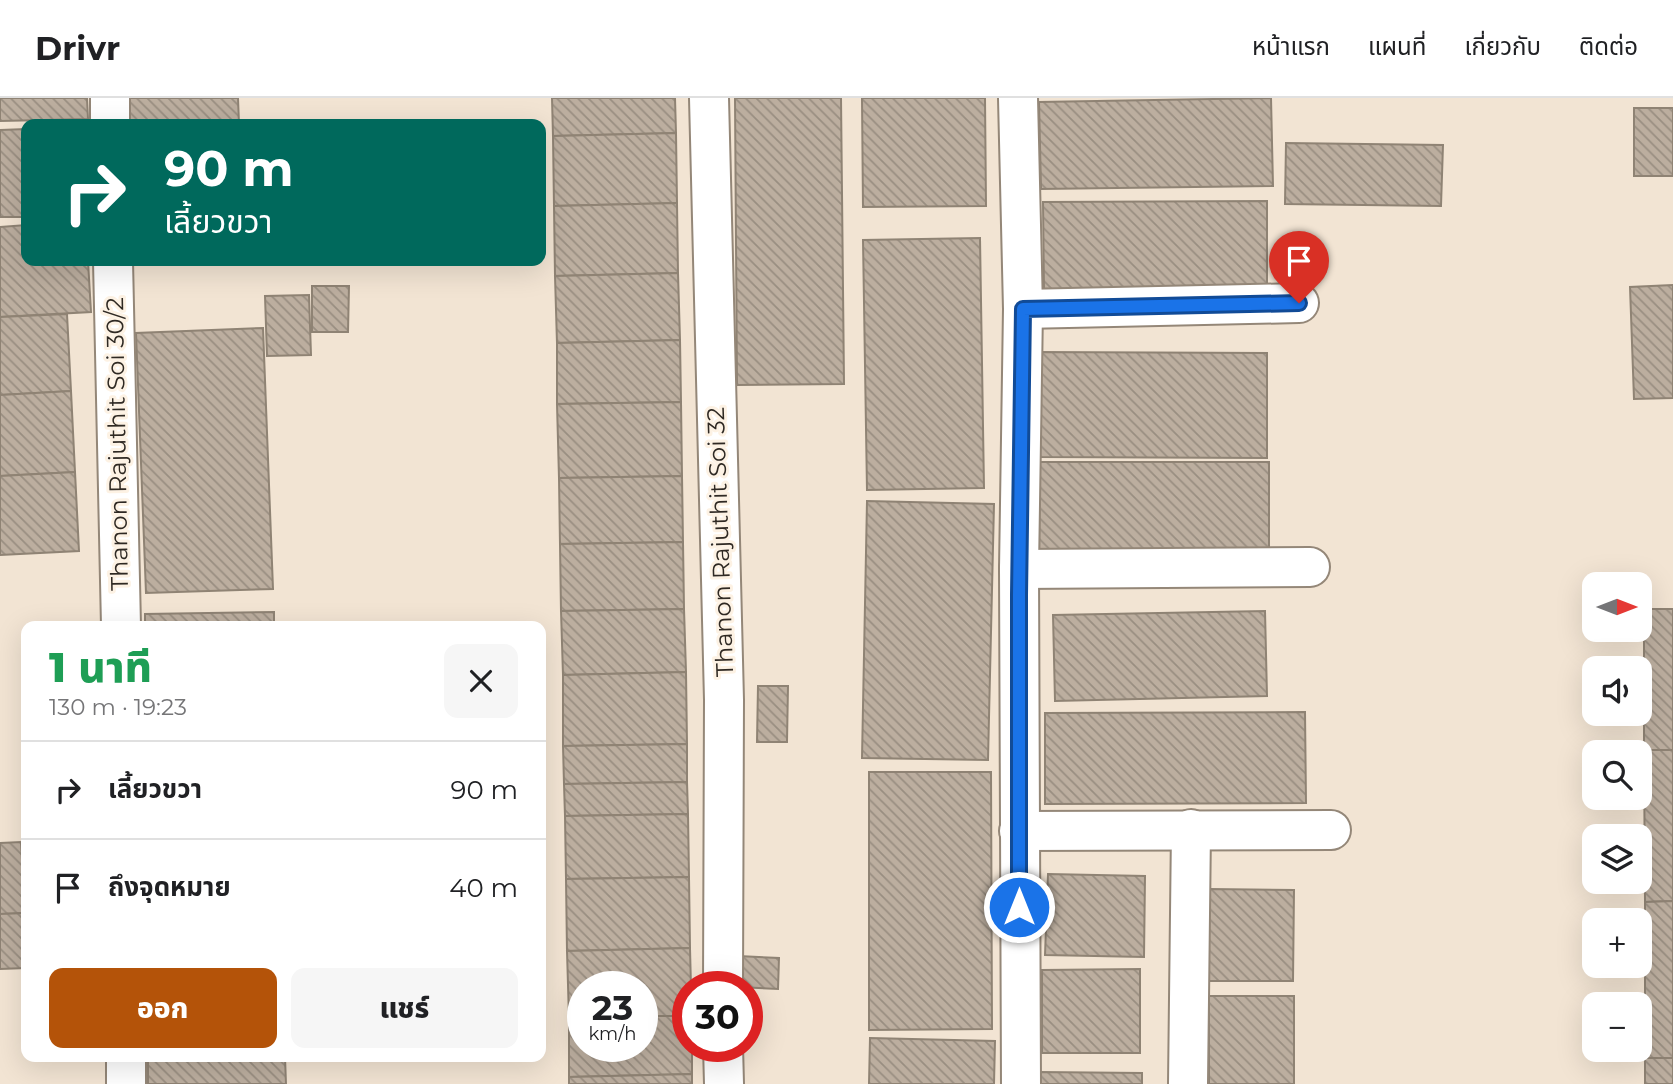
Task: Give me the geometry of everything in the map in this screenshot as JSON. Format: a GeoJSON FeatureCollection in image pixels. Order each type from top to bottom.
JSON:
{"type":"FeatureCollection","features":[{"type":"Feature","properties":{"kind":"street"},"geometry":{"type":"LineString","coordinates":[[110,98],[110,119]]}},
{"type":"Feature","properties":{"kind":"street","name":"Thanon Rajuthit Soi 32"},"geometry":{"type":"LineString","coordinates":[[709,98],[724,700],[723,971]]}},
{"type":"Feature","properties":{"kind":"street"},"geometry":{"type":"LineString","coordinates":[[1018,98],[1023,309],[1018,831],[1021,1084]]}},
{"type":"Feature","properties":{"kind":"street","name":"Thanon Rajuthit Soi 30/2"},"geometry":{"type":"LineString","coordinates":[[113,266],[121,621]]}},
{"type":"Feature","properties":{"kind":"street"},"geometry":{"type":"LineString","coordinates":[[1023,309],[1299,303]]}},
{"type":"Feature","properties":{"kind":"street"},"geometry":{"type":"LineString","coordinates":[[1019,569],[1310,567]]}},
{"type":"Feature","properties":{"kind":"street"},"geometry":{"type":"LineString","coordinates":[[1188,1084],[1191,829]]}},
{"type":"Feature","properties":{"kind":"street"},"geometry":{"type":"LineString","coordinates":[[1018,831],[1332,830]]}},
{"type":"Feature","properties":{"kind":"street"},"geometry":{"type":"LineString","coordinates":[[126,1062],[126,1084]]}},
{"type":"Feature","properties":{"kind":"street"},"geometry":{"type":"LineString","coordinates":[[723,1062],[724,1084]]}},
{"type":"Feature","properties":{"kind":"building"},"geometry":{"type":"Polygon","coordinates":[[[0,98],[87,98],[88,119],[0,121],[0,98]]]}},
{"type":"Feature","properties":{"kind":"building"},"geometry":{"type":"Polygon","coordinates":[[[129,98],[238,98],[239,119],[129,119],[129,98]]]}},
{"type":"Feature","properties":{"kind":"building"},"geometry":{"type":"Polygon","coordinates":[[[552,98],[675,98],[676,133],[553,136],[552,98]]]}},
{"type":"Feature","properties":{"kind":"building"},"geometry":{"type":"Polygon","coordinates":[[[735,98],[841,98],[844,384],[737,385],[735,98]]]}},
{"type":"Feature","properties":{"kind":"building"},"geometry":{"type":"Polygon","coordinates":[[[862,98],[985,98],[986,206],[863,207],[862,98]]]}},
{"type":"Feature","properties":{"kind":"building"},"geometry":{"type":"Polygon","coordinates":[[[1271,98],[1273,186],[1041,189],[1039,102],[1271,98]]]}},
{"type":"Feature","properties":{"kind":"building"},"geometry":{"type":"Polygon","coordinates":[[[1634,108],[1673,108],[1673,176],[1634,176],[1634,108]]]}},
{"type":"Feature","properties":{"kind":"building"},"geometry":{"type":"Polygon","coordinates":[[[21,129],[21,217],[0,217],[0,130],[21,129]]]}},
{"type":"Feature","properties":{"kind":"building"},"geometry":{"type":"Polygon","coordinates":[[[676,133],[677,203],[554,206],[553,136],[676,133]]]}},
{"type":"Feature","properties":{"kind":"building"},"geometry":{"type":"Polygon","coordinates":[[[1286,143],[1443,145],[1441,206],[1285,204],[1286,143]]]}},
{"type":"Feature","properties":{"kind":"building"},"geometry":{"type":"Polygon","coordinates":[[[1267,201],[1267,291],[1044,292],[1043,202],[1267,201]]]}},
{"type":"Feature","properties":{"kind":"building"},"geometry":{"type":"Polygon","coordinates":[[[677,203],[678,273],[555,276],[554,206],[677,203]]]}},
{"type":"Feature","properties":{"kind":"building"},"geometry":{"type":"Polygon","coordinates":[[[21,225],[21,266],[88,266],[91,312],[0,317],[0,227],[21,225]]]}},
{"type":"Feature","properties":{"kind":"building"},"geometry":{"type":"Polygon","coordinates":[[[980,238],[984,488],[867,490],[863,240],[980,238]]]}},
{"type":"Feature","properties":{"kind":"building"},"geometry":{"type":"Polygon","coordinates":[[[678,273],[680,340],[557,343],[555,276],[678,273]]]}},
{"type":"Feature","properties":{"kind":"building"},"geometry":{"type":"Polygon","coordinates":[[[1673,285],[1673,398],[1634,399],[1630,287],[1673,285]]]}},
{"type":"Feature","properties":{"kind":"building"},"geometry":{"type":"Polygon","coordinates":[[[312,286],[349,286],[348,332],[312,332],[312,286]]]}},
{"type":"Feature","properties":{"kind":"building"},"geometry":{"type":"Polygon","coordinates":[[[309,295],[311,355],[267,356],[265,296],[309,295]]]}},
{"type":"Feature","properties":{"kind":"building"},"geometry":{"type":"Polygon","coordinates":[[[67,314],[71,391],[0,395],[0,317],[67,314]]]}},
{"type":"Feature","properties":{"kind":"building"},"geometry":{"type":"Polygon","coordinates":[[[263,328],[273,589],[146,593],[136,333],[263,328]]]}},
{"type":"Feature","properties":{"kind":"building"},"geometry":{"type":"Polygon","coordinates":[[[680,340],[681,402],[557,404],[557,343],[680,340]]]}},
{"type":"Feature","properties":{"kind":"building"},"geometry":{"type":"Polygon","coordinates":[[[1037,352],[1267,353],[1267,458],[1037,457],[1037,352]]]}},
{"type":"Feature","properties":{"kind":"building"},"geometry":{"type":"Polygon","coordinates":[[[71,391],[75,472],[0,476],[0,395],[71,391]]]}},
{"type":"Feature","properties":{"kind":"building"},"geometry":{"type":"Polygon","coordinates":[[[681,402],[682,476],[559,478],[557,404],[681,402]]]}},
{"type":"Feature","properties":{"kind":"building"},"geometry":{"type":"Polygon","coordinates":[[[1040,462],[1269,462],[1269,555],[1039,554],[1040,462]]]}},
{"type":"Feature","properties":{"kind":"building"},"geometry":{"type":"Polygon","coordinates":[[[75,472],[79,551],[0,555],[0,476],[75,472]]]}},
{"type":"Feature","properties":{"kind":"building"},"geometry":{"type":"Polygon","coordinates":[[[682,476],[683,542],[560,544],[559,478],[682,476]]]}},
{"type":"Feature","properties":{"kind":"building"},"geometry":{"type":"Polygon","coordinates":[[[867,501],[994,504],[988,760],[862,758],[867,501]]]}},
{"type":"Feature","properties":{"kind":"building"},"geometry":{"type":"Polygon","coordinates":[[[683,542],[684,609],[561,611],[560,544],[683,542]]]}},
{"type":"Feature","properties":{"kind":"building"},"geometry":{"type":"Polygon","coordinates":[[[684,609],[686,672],[563,675],[561,611],[684,609]]]}},
{"type":"Feature","properties":{"kind":"building"},"geometry":{"type":"Polygon","coordinates":[[[1652,609],[1673,609],[1673,750],[1652,750],[1652,740],[1644,740],[1644,726],[1652,726],[1652,656],[1644,656],[1644,642],[1652,642],[1652,609]]]}},
{"type":"Feature","properties":{"kind":"building"},"geometry":{"type":"Polygon","coordinates":[[[1265,611],[1267,696],[1055,701],[1053,615],[1265,611]]]}},
{"type":"Feature","properties":{"kind":"building"},"geometry":{"type":"Polygon","coordinates":[[[274,612],[274,621],[145,621],[145,614],[274,612]]]}},
{"type":"Feature","properties":{"kind":"building"},"geometry":{"type":"Polygon","coordinates":[[[686,672],[687,744],[563,746],[563,675],[686,672]]]}},
{"type":"Feature","properties":{"kind":"building"},"geometry":{"type":"Polygon","coordinates":[[[758,686],[788,686],[787,742],[757,742],[758,686]]]}},
{"type":"Feature","properties":{"kind":"building"},"geometry":{"type":"Polygon","coordinates":[[[1305,712],[1306,803],[1045,804],[1045,713],[1305,712]]]}},
{"type":"Feature","properties":{"kind":"building"},"geometry":{"type":"Polygon","coordinates":[[[687,744],[687,782],[564,784],[563,746],[687,744]]]}},
{"type":"Feature","properties":{"kind":"building"},"geometry":{"type":"Polygon","coordinates":[[[1652,750],[1673,750],[1673,901],[1645,902],[1645,894],[1652,894],[1652,824],[1644,824],[1644,810],[1652,810],[1652,750]]]}},
{"type":"Feature","properties":{"kind":"building"},"geometry":{"type":"Polygon","coordinates":[[[869,772],[991,772],[992,1029],[869,1030],[869,772]]]}},
{"type":"Feature","properties":{"kind":"building"},"geometry":{"type":"Polygon","coordinates":[[[687,782],[688,814],[565,816],[564,784],[687,782]]]}},
{"type":"Feature","properties":{"kind":"building"},"geometry":{"type":"Polygon","coordinates":[[[688,814],[689,877],[566,879],[565,816],[688,814]]]}},
{"type":"Feature","properties":{"kind":"building"},"geometry":{"type":"Polygon","coordinates":[[[21,842],[21,913],[0,914],[0,843],[21,842]]]}},
{"type":"Feature","properties":{"kind":"building"},"geometry":{"type":"Polygon","coordinates":[[[1048,874],[1145,876],[1144,957],[1045,955],[1048,874]]]}},
{"type":"Feature","properties":{"kind":"building"},"geometry":{"type":"Polygon","coordinates":[[[689,877],[690,948],[567,951],[566,879],[689,877]]]}},
{"type":"Feature","properties":{"kind":"building"},"geometry":{"type":"Polygon","coordinates":[[[1209,889],[1294,890],[1293,981],[1209,981],[1209,889]]]}},
{"type":"Feature","properties":{"kind":"building"},"geometry":{"type":"Polygon","coordinates":[[[1673,901],[1673,1058],[1652,1058],[1652,992],[1645,992],[1645,978],[1652,978],[1652,908],[1645,908],[1645,902],[1673,901]]]}},
{"type":"Feature","properties":{"kind":"building"},"geometry":{"type":"Polygon","coordinates":[[[21,913],[21,968],[0,969],[0,914],[21,913]]]}},
{"type":"Feature","properties":{"kind":"building"},"geometry":{"type":"Polygon","coordinates":[[[690,948],[691,971],[672,971],[672,1016],[658,1016],[658,971],[568,971],[567,951],[690,948]]]}},
{"type":"Feature","properties":{"kind":"building"},"geometry":{"type":"Polygon","coordinates":[[[738,956],[779,958],[778,989],[763,988],[763,971],[738,971],[738,956]]]}},
{"type":"Feature","properties":{"kind":"building"},"geometry":{"type":"Polygon","coordinates":[[[1140,969],[1140,1053],[1042,1053],[1042,970],[1140,969]]]}},
{"type":"Feature","properties":{"kind":"building"},"geometry":{"type":"Polygon","coordinates":[[[1209,996],[1294,996],[1294,1084],[1209,1084],[1209,996]]]}},
{"type":"Feature","properties":{"kind":"building"},"geometry":{"type":"Polygon","coordinates":[[[658,1016],[672,1016],[672,1062],[692,1062],[692,1074],[569,1077],[569,1062],[658,1062],[658,1016]]]}},
{"type":"Feature","properties":{"kind":"building"},"geometry":{"type":"Polygon","coordinates":[[[870,1038],[995,1041],[994,1084],[869,1084],[870,1038]]]}},
{"type":"Feature","properties":{"kind":"building"},"geometry":{"type":"Polygon","coordinates":[[[1652,1058],[1673,1058],[1673,1084],[1645,1084],[1645,1062],[1652,1062],[1652,1058]]]}},
{"type":"Feature","properties":{"kind":"building"},"geometry":{"type":"Polygon","coordinates":[[[148,1062],[285,1062],[286,1084],[148,1084],[148,1062]]]}},
{"type":"Feature","properties":{"kind":"building"},"geometry":{"type":"Polygon","coordinates":[[[1039,1072],[1142,1073],[1142,1084],[1039,1084],[1039,1072]]]}},
{"type":"Feature","properties":{"kind":"building"},"geometry":{"type":"Polygon","coordinates":[[[692,1074],[692,1084],[569,1084],[569,1077],[692,1074]]]}},
{"type":"Feature","properties":{"kind":"route"},"geometry":{"type":"LineString","coordinates":[[1019,907],[1023,309],[1299,303]]}}]}
